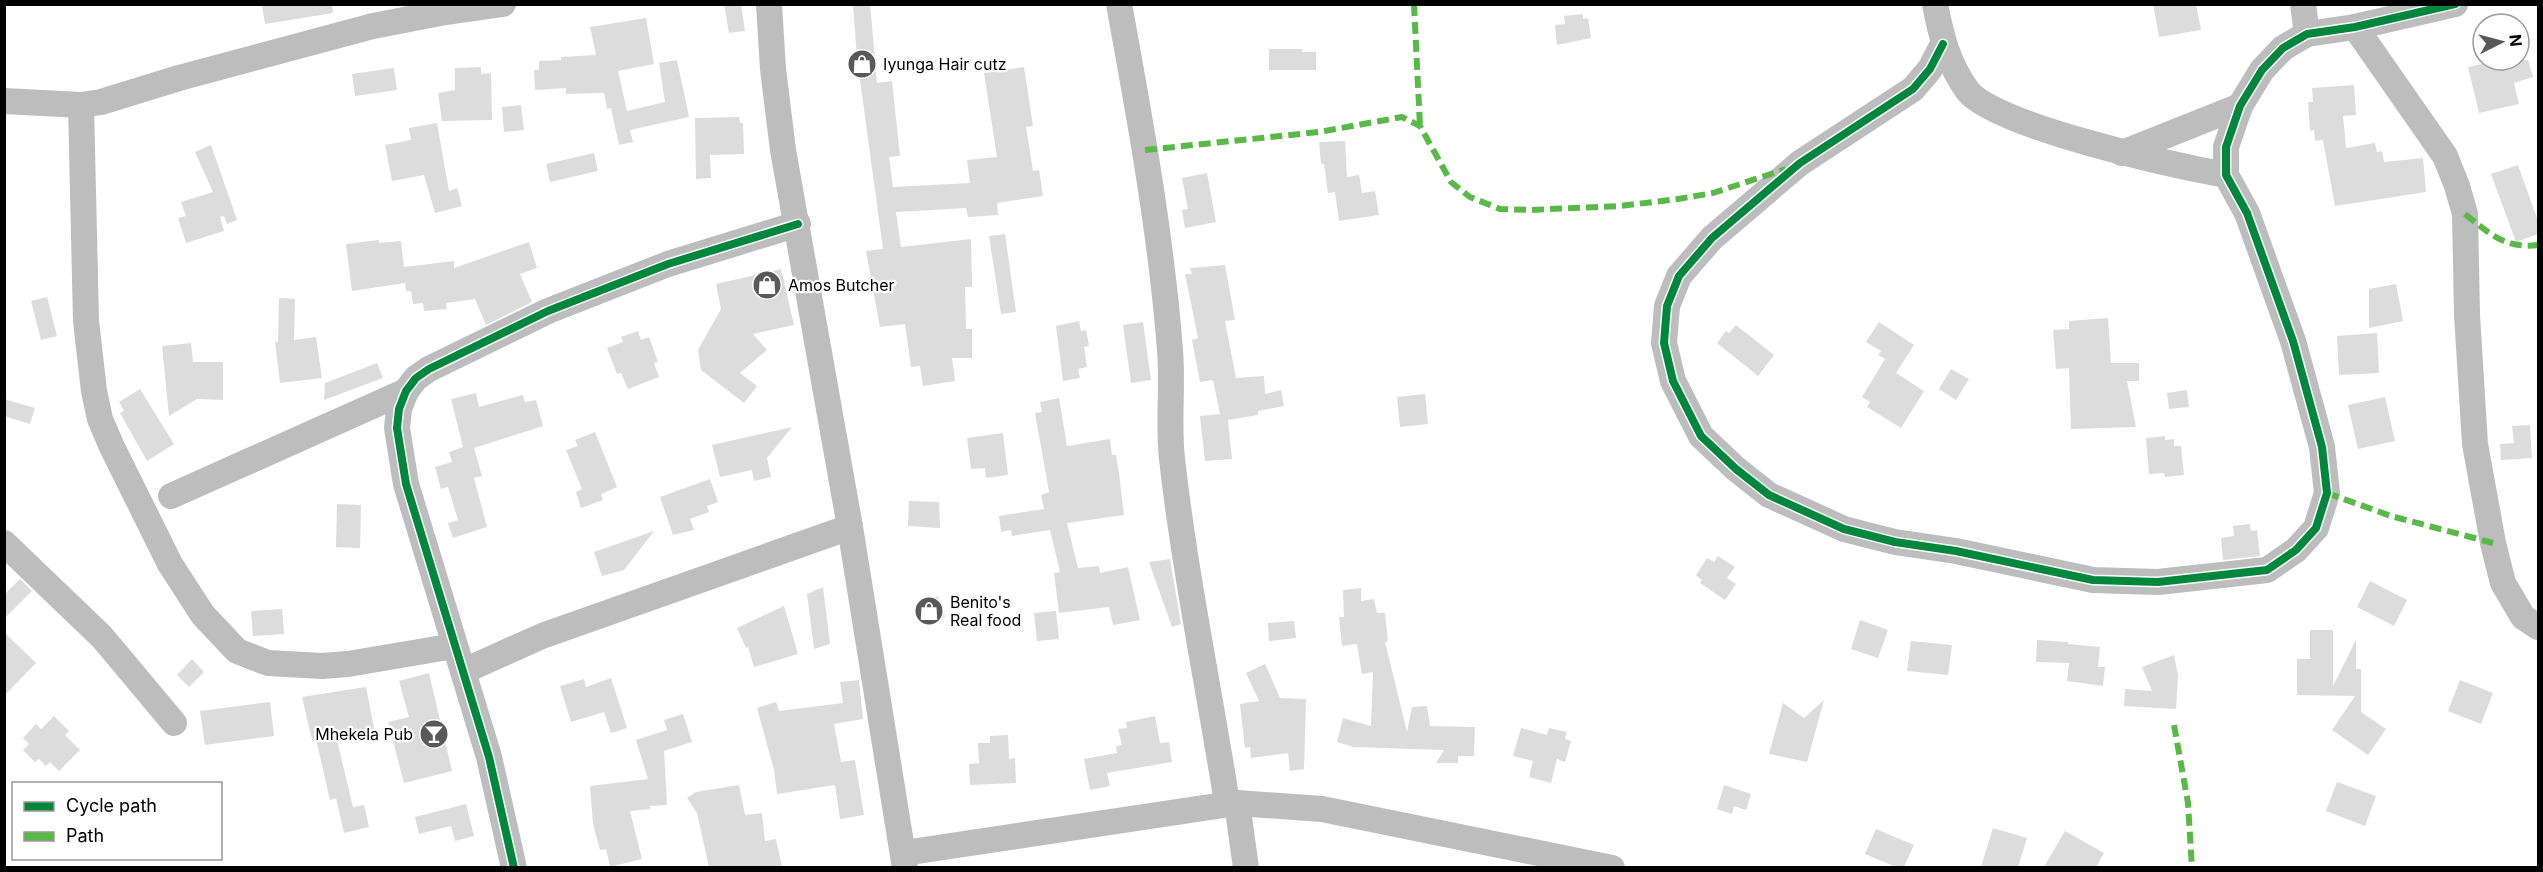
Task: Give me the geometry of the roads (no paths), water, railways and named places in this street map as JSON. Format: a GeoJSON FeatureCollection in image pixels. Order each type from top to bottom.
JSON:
{"type":"FeatureCollection","features":[{"type":"Feature","properties":{"kind":"street"},"geometry":{"type":"LineString","coordinates":[[4,101],[81,105],[124,96],[179,78],[373,26],[503,4]]}},
{"type":"Feature","properties":{"kind":"street"},"geometry":{"type":"LineString","coordinates":[[769,4],[773,69],[783,150],[798,224],[905,860],[1232,803],[1322,809],[1612,867]]}},
{"type":"Feature","properties":{"kind":"street"},"geometry":{"type":"LineString","coordinates":[[1119,4],[1145,150],[1160,256],[1170,352],[1171,455],[1184,558],[1210,697],[1246,867]]}},
{"type":"Feature","properties":{"kind":"street"},"geometry":{"type":"LineString","coordinates":[[1935,4],[1942,44],[1968,91],[1991,109],[2122,153],[2226,175]]}},
{"type":"Feature","properties":{"kind":"street"},"geometry":{"type":"LineString","coordinates":[[2303,4],[2307,34]]}},
{"type":"Feature","properties":{"kind":"street"},"geometry":{"type":"LineString","coordinates":[[1942,44],[1930,69],[1913,89],[1800,164],[1712,238],[1679,276],[1667,306],[1664,343],[1673,381],[1701,436],[1736,469],[1769,495],[1854,532],[2093,580],[2158,582],[2267,570],[2296,550],[2316,528],[2327,493],[2322,447],[2293,342],[2247,213],[2226,175],[2226,147],[2240,106],[2262,70],[2283,48],[2307,34],[2355,27],[2455,4]]}},
{"type":"Feature","properties":{"kind":"street"},"geometry":{"type":"LineString","coordinates":[[2355,27],[2445,156],[2457,186],[2465,214],[2467,315],[2475,444],[2493,543],[2503,583],[2523,617],[2538,627]]}},
{"type":"Feature","properties":{"kind":"street"},"geometry":{"type":"LineString","coordinates":[[81,105],[86,321],[98,409],[111,445],[170,564],[203,615],[237,651],[268,663],[322,666],[348,664],[454,646]]}},
{"type":"Feature","properties":{"kind":"street"},"geometry":{"type":"LineString","coordinates":[[2122,153],[2240,106]]}},
{"type":"Feature","properties":{"kind":"street"},"geometry":{"type":"LineString","coordinates":[[514,867],[489,757],[406,484],[397,428],[399,409],[406,391],[416,378],[429,369],[548,311],[668,264],[798,224]]}},
{"type":"Feature","properties":{"kind":"street"},"geometry":{"type":"LineString","coordinates":[[171,496],[406,391]]}},
{"type":"Feature","properties":{"kind":"street"},"geometry":{"type":"LineString","coordinates":[[464,671],[543,636],[850,527]]}},
{"type":"Feature","properties":{"kind":"street"},"geometry":{"type":"LineString","coordinates":[[4,543],[102,637],[174,723]]}},
{"type":"Feature","properties":{"kind":"place","name":"Iyunga Hair cutz"},"geometry":{"type":"Point","coordinates":[862,64]}},
{"type":"Feature","properties":{"kind":"place","name":"Amos Butcher"},"geometry":{"type":"Point","coordinates":[767,285]}},
{"type":"Feature","properties":{"kind":"place","name":"Benito's Real food"},"geometry":{"type":"Point","coordinates":[929,611]}},
{"type":"Feature","properties":{"kind":"place","name":"Mhekela Pub"},"geometry":{"type":"Point","coordinates":[434,734]}}]}
